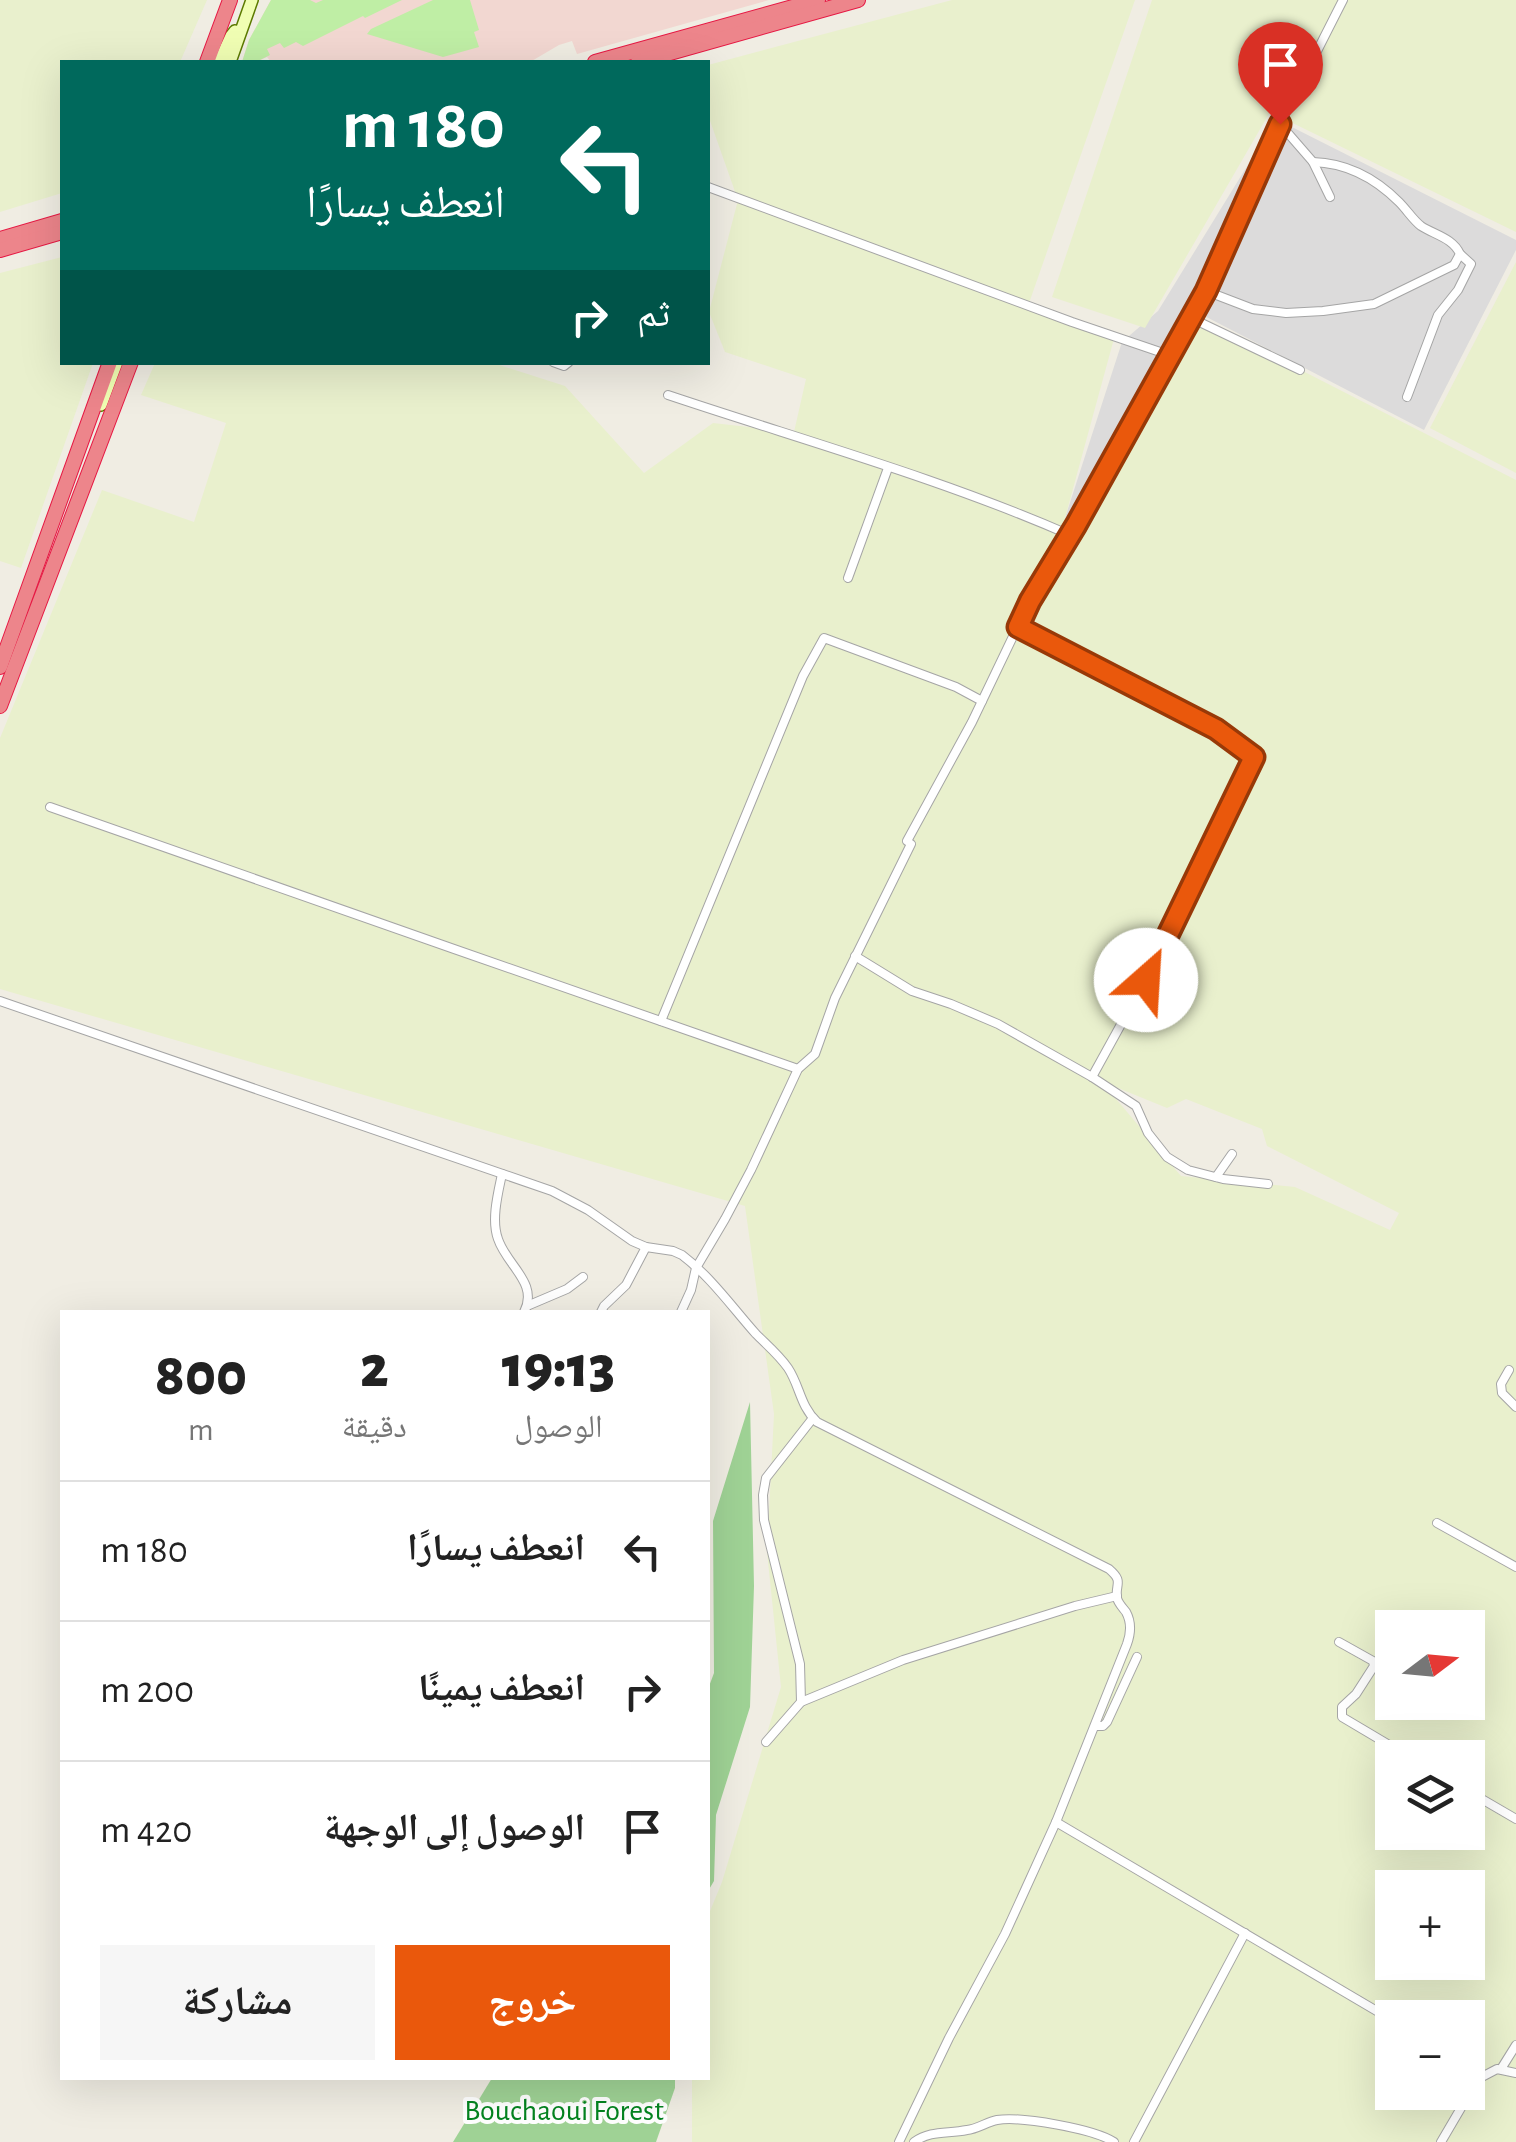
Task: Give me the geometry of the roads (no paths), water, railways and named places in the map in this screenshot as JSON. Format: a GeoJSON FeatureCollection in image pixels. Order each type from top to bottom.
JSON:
{"type":"FeatureCollection","features":[{"type":"Feature","properties":{"kind":"highway"},"geometry":{"type":"LineString","coordinates":[[209,60],[230,0]]}},
{"type":"Feature","properties":{"kind":"highway"},"geometry":{"type":"LineString","coordinates":[[602,60],[818,0]]}},
{"type":"Feature","properties":{"kind":"highway"},"geometry":{"type":"LineString","coordinates":[[645,60],[858,0]]}},
{"type":"Feature","properties":{"kind":"highway"},"geometry":{"type":"LineString","coordinates":[[0,240],[60,222]]}},
{"type":"Feature","properties":{"kind":"highway"},"geometry":{"type":"LineString","coordinates":[[0,250],[60,233]]}},
{"type":"Feature","properties":{"kind":"highway"},"geometry":{"type":"LineString","coordinates":[[0,667],[109,365]]}},
{"type":"Feature","properties":{"kind":"highway"},"geometry":{"type":"LineString","coordinates":[[0,706],[130,365]]}},
{"type":"Feature","properties":{"kind":"main road"},"geometry":{"type":"LineString","coordinates":[[238,31],[244,0]]}},
{"type":"Feature","properties":{"kind":"main road"},"geometry":{"type":"LineString","coordinates":[[229,60],[252,0]]}},
{"type":"Feature","properties":{"kind":"main road"},"geometry":{"type":"LineString","coordinates":[[61,501],[119,365]]}},
{"type":"Feature","properties":{"kind":"main road"},"geometry":{"type":"LineString","coordinates":[[77,507],[79,489],[119,365]]}},
{"type":"Feature","properties":{"kind":"street"},"geometry":{"type":"LineString","coordinates":[[682,1310],[692,1290],[696,1268],[725,1219],[798,1069],[816,1054],[835,998],[1030,601],[1206,291],[1280,124],[1343,0]]}},
{"type":"Feature","properties":{"kind":"street"},"geometry":{"type":"LineString","coordinates":[[1280,124],[1313,162],[1330,197]]}},
{"type":"Feature","properties":{"kind":"street"},"geometry":{"type":"LineString","coordinates":[[1313,162],[1351,168],[1379,184],[1419,225],[1456,245],[1471,264],[1458,290],[1438,314],[1408,397]]}},
{"type":"Feature","properties":{"kind":"street"},"geometry":{"type":"LineString","coordinates":[[710,189],[1171,355]]}},
{"type":"Feature","properties":{"kind":"street"},"geometry":{"type":"LineString","coordinates":[[1206,291],[1253,309],[1286,313],[1374,304],[1454,265],[1460,254]]}},
{"type":"Feature","properties":{"kind":"street"},"geometry":{"type":"LineString","coordinates":[[1192,318],[1300,370]]}},
{"type":"Feature","properties":{"kind":"street"},"geometry":{"type":"LineString","coordinates":[[668,395],[888,468],[1070,535]]}},
{"type":"Feature","properties":{"kind":"street"},"geometry":{"type":"LineString","coordinates":[[848,578],[888,468]]}},
{"type":"Feature","properties":{"kind":"street"},"geometry":{"type":"LineString","coordinates":[[1018,627],[1216,729],[1254,757],[1146,980],[1092,1077]]}},
{"type":"Feature","properties":{"kind":"street"},"geometry":{"type":"LineString","coordinates":[[661,1021],[804,676],[824,638],[982,700]]}},
{"type":"Feature","properties":{"kind":"street"},"geometry":{"type":"LineString","coordinates":[[50,807],[798,1069]]}},
{"type":"Feature","properties":{"kind":"street"},"geometry":{"type":"LineString","coordinates":[[856,956],[912,990],[998,1024],[1092,1077],[1136,1106],[1148,1133],[1167,1157],[1188,1170],[1268,1184]]}},
{"type":"Feature","properties":{"kind":"street"},"geometry":{"type":"LineString","coordinates":[[0,1001],[552,1191],[646,1246],[673,1250],[696,1268],[786,1365],[803,1405],[822,1425],[1109,1569],[1118,1580],[1117,1596],[1128,1615],[1130,1632],[1095,1726],[1004,1934],[899,2142]]}},
{"type":"Feature","properties":{"kind":"street"},"geometry":{"type":"LineString","coordinates":[[1216,1176],[1232,1154]]}},
{"type":"Feature","properties":{"kind":"street"},"geometry":{"type":"LineString","coordinates":[[502,1174],[497,1198],[497,1237],[526,1284],[526,1309]]}},
{"type":"Feature","properties":{"kind":"street"},"geometry":{"type":"LineString","coordinates":[[602,1310],[626,1285],[646,1246]]}},
{"type":"Feature","properties":{"kind":"street"},"geometry":{"type":"LineString","coordinates":[[526,1309],[583,1278]]}},
{"type":"Feature","properties":{"kind":"street"},"geometry":{"type":"LineString","coordinates":[[1509,1370],[1501,1384],[1502,1393],[1516,1407]]}},
{"type":"Feature","properties":{"kind":"street"},"geometry":{"type":"LineString","coordinates":[[800,1702],[800,1664],[768,1534],[763,1495],[766,1478],[813,1418]]}},
{"type":"Feature","properties":{"kind":"street"},"geometry":{"type":"LineString","coordinates":[[1436,1523],[1516,1567]]}},
{"type":"Feature","properties":{"kind":"street"},"geometry":{"type":"LineString","coordinates":[[766,1742],[800,1702],[903,1660],[1117,1596]]}},
{"type":"Feature","properties":{"kind":"street"},"geometry":{"type":"LineString","coordinates":[[1339,1642],[1374,1666],[1342,1708],[1342,1717],[1381,1740]]}},
{"type":"Feature","properties":{"kind":"street"},"geometry":{"type":"LineString","coordinates":[[1095,1726],[1107,1722],[1138,1657]]}},
{"type":"Feature","properties":{"kind":"street"},"geometry":{"type":"LineString","coordinates":[[1485,1801],[1516,1819]]}},
{"type":"Feature","properties":{"kind":"street"},"geometry":{"type":"LineString","coordinates":[[1056,1822],[1375,2010]]}},
{"type":"Feature","properties":{"kind":"street"},"geometry":{"type":"LineString","coordinates":[[1134,2142],[1245,1933]]}},
{"type":"Feature","properties":{"kind":"street"},"geometry":{"type":"LineString","coordinates":[[1501,2069],[1516,2045]]}},
{"type":"Feature","properties":{"kind":"street"},"geometry":{"type":"LineString","coordinates":[[1485,2073],[1501,2069],[1516,2073]]}},
{"type":"Feature","properties":{"kind":"street"},"geometry":{"type":"LineString","coordinates":[[1441,2142],[1460,2110]]}},
{"type":"Feature","properties":{"kind":"street"},"geometry":{"type":"LineString","coordinates":[[914,2142],[935,2132],[968,2130],[997,2120],[1028,2120],[1097,2134],[1114,2142]]}},
{"type":"Feature","properties":{"kind":"park label","name":"Bouchaoui Forest"},"geometry":{"type":"Point","coordinates":[564,2110]}}]}
